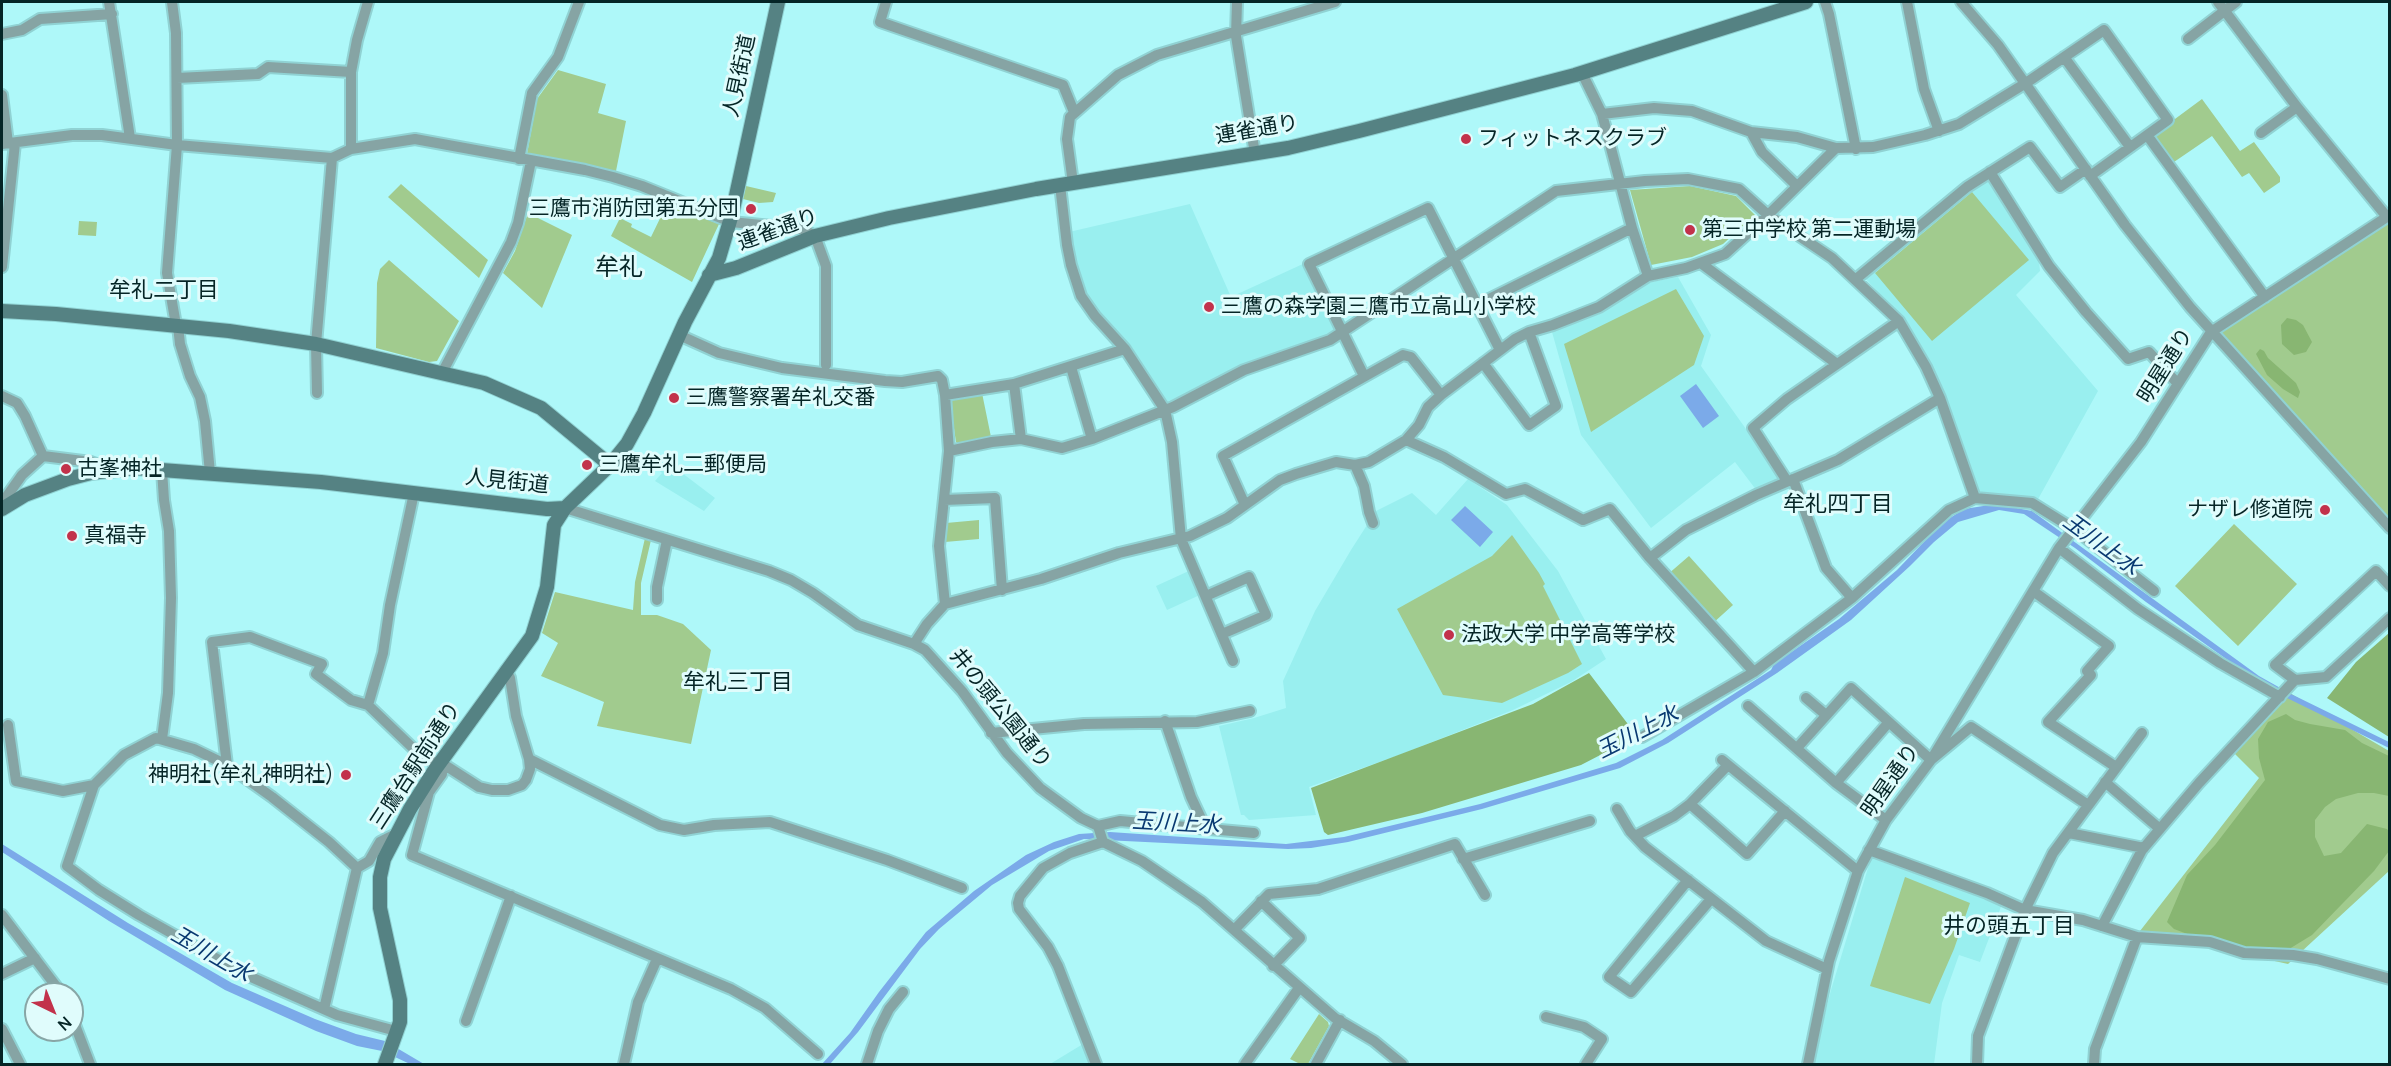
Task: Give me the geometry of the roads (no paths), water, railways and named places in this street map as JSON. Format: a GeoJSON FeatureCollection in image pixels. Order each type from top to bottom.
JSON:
{"type":"FeatureCollection","features":[{"type":"Feature","properties":{"kind":"main road","name":"人見街道"},"geometry":{"type":"LineString","coordinates":[[2,509],[44,487],[68,479],[113,470],[210,473],[547,509],[565,508],[610,465],[627,444],[724,245],[777,2]]}},
{"type":"Feature","properties":{"kind":"main road","name":"連雀通り"},"geometry":{"type":"LineString","coordinates":[[710,275],[736,268],[815,236],[938,208],[1067,184],[1255,154],[1359,131],[1582,73],[1806,2]]}},
{"type":"Feature","properties":{"kind":"main road"},"geometry":{"type":"LineString","coordinates":[[2,311],[177,326],[316,344],[484,383],[541,408],[610,465]]}},
{"type":"Feature","properties":{"kind":"main road","name":"三鷹台駅前通り"},"geometry":{"type":"LineString","coordinates":[[385,1064],[400,1022],[400,1000],[380,908],[380,877],[384,859],[394,835],[439,763],[532,636],[547,587],[554,525],[565,508]]}},
{"type":"Feature","properties":{"kind":"street"},"geometry":{"type":"LineString","coordinates":[[109,2],[130,138]]}},
{"type":"Feature","properties":{"kind":"street"},"geometry":{"type":"LineString","coordinates":[[172,2],[176,33],[177,145],[167,273],[180,344],[202,405],[210,473]]}},
{"type":"Feature","properties":{"kind":"street"},"geometry":{"type":"LineString","coordinates":[[351,149],[351,72],[368,2]]}},
{"type":"Feature","properties":{"kind":"street"},"geometry":{"type":"LineString","coordinates":[[519,159],[532,93],[558,57],[579,2]]}},
{"type":"Feature","properties":{"kind":"street"},"geometry":{"type":"LineString","coordinates":[[886,2],[880,22],[1063,85],[1074,112]]}},
{"type":"Feature","properties":{"kind":"street"},"geometry":{"type":"LineString","coordinates":[[1237,2],[1236,31],[1255,154]]}},
{"type":"Feature","properties":{"kind":"street"},"geometry":{"type":"LineString","coordinates":[[1233,661],[1181,539],[1172,442],[1165,410],[1125,349],[1095,316],[1082,296],[1071,265],[1067,245],[1067,131],[1070,117],[1074,112],[1126,69],[1157,55],[1335,2]]}},
{"type":"Feature","properties":{"kind":"street"},"geometry":{"type":"LineString","coordinates":[[1825,2],[1856,149]]}},
{"type":"Feature","properties":{"kind":"street"},"geometry":{"type":"LineString","coordinates":[[1906,2],[1924,89],[1939,131]]}},
{"type":"Feature","properties":{"kind":"street"},"geometry":{"type":"LineString","coordinates":[[1961,2],[1978,20],[2026,83],[2125,225],[2211,332],[2390,528]]}},
{"type":"Feature","properties":{"kind":"street"},"geometry":{"type":"LineString","coordinates":[[2188,39],[2221,6],[2236,2]]}},
{"type":"Feature","properties":{"kind":"street"},"geometry":{"type":"LineString","coordinates":[[2221,6],[2297,107],[2388,216]]}},
{"type":"Feature","properties":{"kind":"street"},"geometry":{"type":"LineString","coordinates":[[2,34],[22,30],[40,20],[112,14]]}},
{"type":"Feature","properties":{"kind":"street"},"geometry":{"type":"LineString","coordinates":[[1602,114],[1654,108],[1692,111],[1751,132],[1797,137],[1836,148],[1873,147],[1959,124],[2026,83],[2104,30],[2168,120],[2130,147],[2060,187],[2030,147],[1967,187],[1856,279]]}},
{"type":"Feature","properties":{"kind":"street"},"geometry":{"type":"LineString","coordinates":[[2064,57],[2130,147]]}},
{"type":"Feature","properties":{"kind":"street"},"geometry":{"type":"LineString","coordinates":[[177,78],[258,74],[268,67],[351,72]]}},
{"type":"Feature","properties":{"kind":"street"},"geometry":{"type":"LineString","coordinates":[[1582,73],[1602,114],[1632,228],[1648,276]]}},
{"type":"Feature","properties":{"kind":"street"},"geometry":{"type":"LineString","coordinates":[[2,95],[8,144],[2,267]]}},
{"type":"Feature","properties":{"kind":"street"},"geometry":{"type":"LineString","coordinates":[[2261,134],[2297,107]]}},
{"type":"Feature","properties":{"kind":"street"},"geometry":{"type":"LineString","coordinates":[[1751,132],[1762,152],[1797,186]]}},
{"type":"Feature","properties":{"kind":"street"},"geometry":{"type":"LineString","coordinates":[[8,144],[72,135],[102,135],[177,145],[332,158],[351,149],[415,139],[613,177],[642,186],[730,222],[802,229],[815,236],[826,266],[824,344],[826,365]]}},
{"type":"Feature","properties":{"kind":"street"},"geometry":{"type":"LineString","coordinates":[[2147,135],[2265,297]]}},
{"type":"Feature","properties":{"kind":"street"},"geometry":{"type":"LineString","coordinates":[[915,644],[927,624],[945,604],[1002,590],[1100,559],[1181,539],[1209,528],[1280,480],[1336,462],[1355,465],[1369,462],[1406,440],[1419,425],[1428,407],[1441,395],[1500,350],[1529,332],[1599,307],[1648,276],[1702,264],[1725,254],[1768,216],[1836,148]]}},
{"type":"Feature","properties":{"kind":"street"},"geometry":{"type":"LineString","coordinates":[[317,393],[316,344],[332,158]]}},
{"type":"Feature","properties":{"kind":"street"},"geometry":{"type":"LineString","coordinates":[[442,373],[511,242],[518,223],[531,161]]}},
{"type":"Feature","properties":{"kind":"street"},"geometry":{"type":"LineString","coordinates":[[1990,172],[2049,266],[2080,305],[2128,359],[2149,352],[2178,384]]}},
{"type":"Feature","properties":{"kind":"street"},"geometry":{"type":"LineString","coordinates":[[949,451],[992,442],[1021,439],[1062,448],[1092,439],[1165,410],[1221,384],[1244,370],[1330,340],[1556,191],[1620,183],[1688,179],[1739,189],[1768,216],[1832,258],[1899,321],[1926,367],[1940,398],[1975,498]]}},
{"type":"Feature","properties":{"kind":"street"},"geometry":{"type":"LineString","coordinates":[[1364,376],[1309,264],[1428,208],[1500,350]]}},
{"type":"Feature","properties":{"kind":"street","name":"明星通り"},"geometry":{"type":"LineString","coordinates":[[1808,1065],[1827,969],[1858,871],[1886,820],[1931,760],[2066,539],[2141,442],[2211,332],[2388,216]]}},
{"type":"Feature","properties":{"kind":"street"},"geometry":{"type":"LineString","coordinates":[[1477,305],[1632,228]]}},
{"type":"Feature","properties":{"kind":"street"},"geometry":{"type":"LineString","coordinates":[[1702,264],[1837,364]]}},
{"type":"Feature","properties":{"kind":"street"},"geometry":{"type":"LineString","coordinates":[[1852,598],[1826,568],[1790,480],[1754,428],[1787,399],[1899,321]]}},
{"type":"Feature","properties":{"kind":"street"},"geometry":{"type":"LineString","coordinates":[[1483,363],[1529,425],[1556,406],[1529,332]]}},
{"type":"Feature","properties":{"kind":"street"},"geometry":{"type":"LineString","coordinates":[[679,335],[719,353],[782,368],[885,381],[902,382],[938,376],[942,380],[949,451],[939,546],[945,604]]}},
{"type":"Feature","properties":{"kind":"street"},"geometry":{"type":"LineString","coordinates":[[945,395],[1014,384],[1125,349]]}},
{"type":"Feature","properties":{"kind":"street"},"geometry":{"type":"LineString","coordinates":[[1245,505],[1223,456],[1364,376],[1403,355],[1411,357],[1441,395]]}},
{"type":"Feature","properties":{"kind":"street"},"geometry":{"type":"LineString","coordinates":[[1071,367],[1092,439]]}},
{"type":"Feature","properties":{"kind":"street"},"geometry":{"type":"LineString","coordinates":[[1014,384],[1021,439]]}},
{"type":"Feature","properties":{"kind":"street"},"geometry":{"type":"LineString","coordinates":[[2,396],[16,403],[26,416],[43,456]]}},
{"type":"Feature","properties":{"kind":"street"},"geometry":{"type":"LineString","coordinates":[[1650,558],[1686,530],[1790,480],[1838,460],[1940,398]]}},
{"type":"Feature","properties":{"kind":"street"},"geometry":{"type":"LineString","coordinates":[[1406,440],[1444,458],[1506,494],[1525,489],[1583,520],[1610,509],[1650,558],[1754,672]]}},
{"type":"Feature","properties":{"kind":"street"},"geometry":{"type":"LineString","coordinates":[[2,503],[22,475],[43,456],[91,462],[113,470]]}},
{"type":"Feature","properties":{"kind":"street"},"geometry":{"type":"LineString","coordinates":[[1355,465],[1374,523]]}},
{"type":"Feature","properties":{"kind":"street"},"geometry":{"type":"LineString","coordinates":[[162,470],[169,531],[171,598],[168,693],[162,739]]}},
{"type":"Feature","properties":{"kind":"street"},"geometry":{"type":"LineString","coordinates":[[368,705],[383,653],[390,605],[414,493]]}},
{"type":"Feature","properties":{"kind":"street"},"geometry":{"type":"LineString","coordinates":[[944,500],[995,498],[1002,590]]}},
{"type":"Feature","properties":{"kind":"street"},"geometry":{"type":"LineString","coordinates":[[1642,737],[1754,672],[1852,598],[1949,510],[1975,498],[2032,503],[2066,539],[2147,615],[2220,663],[2281,695]]}},
{"type":"Feature","properties":{"kind":"street","name":"井の頭公園通り"},"geometry":{"type":"LineString","coordinates":[[565,508],[791,580],[858,625],[915,644],[943,667],[992,733],[1040,788],[1081,818],[1098,827]]}},
{"type":"Feature","properties":{"kind":"street"},"geometry":{"type":"LineString","coordinates":[[2066,539],[2154,591]]}},
{"type":"Feature","properties":{"kind":"street"},"geometry":{"type":"LineString","coordinates":[[657,600],[657,587],[667,540]]}},
{"type":"Feature","properties":{"kind":"street"},"geometry":{"type":"LineString","coordinates":[[2294,681],[2275,665],[2376,571],[2390,586]]}},
{"type":"Feature","properties":{"kind":"street"},"geometry":{"type":"LineString","coordinates":[[1206,596],[1250,577],[1266,615],[1222,634]]}},
{"type":"Feature","properties":{"kind":"street"},"geometry":{"type":"LineString","coordinates":[[2033,591],[2109,646],[2087,671],[2091,675],[2048,722],[2116,767]]}},
{"type":"Feature","properties":{"kind":"street"},"geometry":{"type":"LineString","coordinates":[[2102,926],[2144,848],[2199,783],[2294,681],[2326,677],[2390,618]]}},
{"type":"Feature","properties":{"kind":"street"},"geometry":{"type":"LineString","coordinates":[[227,765],[213,642],[250,638],[322,664],[316,674],[351,700],[368,705],[417,752],[479,787],[492,790],[508,790],[522,785],[530,769],[516,716],[510,678],[506,670]]}},
{"type":"Feature","properties":{"kind":"street"},"geometry":{"type":"LineString","coordinates":[[1797,748],[1851,688],[1931,760],[1971,726],[2088,805]]}},
{"type":"Feature","properties":{"kind":"street"},"geometry":{"type":"LineString","coordinates":[[1806,698],[1826,715]]}},
{"type":"Feature","properties":{"kind":"street"},"geometry":{"type":"LineString","coordinates":[[1748,706],[1836,783],[1886,820]]}},
{"type":"Feature","properties":{"kind":"street"},"geometry":{"type":"LineString","coordinates":[[992,733],[1084,724],[1197,722],[1250,711]]}},
{"type":"Feature","properties":{"kind":"street"},"geometry":{"type":"LineString","coordinates":[[1165,721],[1191,797],[1206,829]]}},
{"type":"Feature","properties":{"kind":"street"},"geometry":{"type":"LineString","coordinates":[[1836,783],[1889,722]]}},
{"type":"Feature","properties":{"kind":"street"},"geometry":{"type":"LineString","coordinates":[[8,725],[16,781],[63,791],[94,785]]}},
{"type":"Feature","properties":{"kind":"street"},"geometry":{"type":"LineString","coordinates":[[1977,1065],[1978,1036],[2025,910],[2053,853],[2142,733]]}},
{"type":"Feature","properties":{"kind":"street"},"geometry":{"type":"LineString","coordinates":[[357,868],[341,851],[227,765],[194,749],[156,738],[124,755],[94,785],[67,866],[99,890],[265,984],[395,1036]]}},
{"type":"Feature","properties":{"kind":"street"},"geometry":{"type":"LineString","coordinates":[[529,759],[660,825],[684,830],[714,825],[770,822],[888,860],[962,888]]}},
{"type":"Feature","properties":{"kind":"street"},"geometry":{"type":"LineString","coordinates":[[1635,836],[1674,816],[1690,804],[1725,762],[1858,871]]}},
{"type":"Feature","properties":{"kind":"street"},"geometry":{"type":"LineString","coordinates":[[439,763],[442,774],[429,792],[412,855],[731,989],[765,1008],[818,1054]]}},
{"type":"Feature","properties":{"kind":"street"},"geometry":{"type":"LineString","coordinates":[[2105,782],[2160,829]]}},
{"type":"Feature","properties":{"kind":"street"},"geometry":{"type":"LineString","coordinates":[[1690,804],[1748,854],[1785,811]]}},
{"type":"Feature","properties":{"kind":"street"},"geometry":{"type":"LineString","coordinates":[[1617,809],[1645,847],[1711,899],[1771,944],[1827,969]]}},
{"type":"Feature","properties":{"kind":"street"},"geometry":{"type":"LineString","coordinates":[[1254,833],[1120,821],[1098,827],[1103,841],[1142,861],[1202,902],[1299,988],[1391,1060],[1402,1065]]}},
{"type":"Feature","properties":{"kind":"street"},"geometry":{"type":"LineString","coordinates":[[1463,858],[1590,821]]}},
{"type":"Feature","properties":{"kind":"street"},"geometry":{"type":"LineString","coordinates":[[2069,833],[2144,848]]}},
{"type":"Feature","properties":{"kind":"street"},"geometry":{"type":"LineString","coordinates":[[324,1009],[357,868],[369,861],[380,842],[394,835]]}},
{"type":"Feature","properties":{"kind":"street"},"geometry":{"type":"LineString","coordinates":[[1096,1065],[1058,966],[1048,947],[1019,909],[1018,903],[1020,896],[1043,868],[1070,852],[1103,841]]}},
{"type":"Feature","properties":{"kind":"street"},"geometry":{"type":"LineString","coordinates":[[1234,930],[1269,894],[1318,889],[1455,844],[1485,895]]}},
{"type":"Feature","properties":{"kind":"street"},"geometry":{"type":"LineString","coordinates":[[1869,850],[1987,893],[2025,910],[2082,920],[2137,937],[2210,942],[2244,953],[2318,958],[2390,979]]}},
{"type":"Feature","properties":{"kind":"street"},"geometry":{"type":"LineString","coordinates":[[1688,880],[1609,977],[1631,992],[1711,899]]}},
{"type":"Feature","properties":{"kind":"street"},"geometry":{"type":"LineString","coordinates":[[466,1021],[511,896]]}},
{"type":"Feature","properties":{"kind":"street"},"geometry":{"type":"LineString","coordinates":[[1261,901],[1300,938],[1274,966]]}},
{"type":"Feature","properties":{"kind":"street"},"geometry":{"type":"LineString","coordinates":[[2,915],[53,982]]}},
{"type":"Feature","properties":{"kind":"street"},"geometry":{"type":"LineString","coordinates":[[2094,1065],[2096,1049],[2137,937]]}},
{"type":"Feature","properties":{"kind":"street"},"geometry":{"type":"LineString","coordinates":[[2,974],[35,958]]}},
{"type":"Feature","properties":{"kind":"street"},"geometry":{"type":"LineString","coordinates":[[624,1065],[638,1002],[657,959]]}},
{"type":"Feature","properties":{"kind":"street"},"geometry":{"type":"LineString","coordinates":[[1245,1065],[1299,988]]}},
{"type":"Feature","properties":{"kind":"street"},"geometry":{"type":"LineString","coordinates":[[867,1065],[878,1031],[889,1010],[903,992]]}},
{"type":"Feature","properties":{"kind":"street"},"geometry":{"type":"LineString","coordinates":[[1546,1017],[1584,1028],[1602,1039],[1586,1065]]}},
{"type":"Feature","properties":{"kind":"street"},"geometry":{"type":"LineString","coordinates":[[1316,1065],[1340,1020]]}},
{"type":"Feature","properties":{"kind":"street"},"geometry":{"type":"LineString","coordinates":[[2,1029],[20,1065]]}},
{"type":"Feature","properties":{"kind":"street"},"geometry":{"type":"LineString","coordinates":[[81,1042],[90,1065]]}},
{"type":"Feature","properties":{"kind":"place","name":"フィットネスクラブ"},"geometry":{"type":"Point","coordinates":[1466,139]}},
{"type":"Feature","properties":{"kind":"place","name":"三鷹市消防団第五分団"},"geometry":{"type":"Point","coordinates":[751,209]}},
{"type":"Feature","properties":{"kind":"place","name":"第三中学校 第二運動場"},"geometry":{"type":"Point","coordinates":[1690,230]}},
{"type":"Feature","properties":{"kind":"place","name":"三鷹の森学園三鷹市立高山小学校"},"geometry":{"type":"Point","coordinates":[1209,307]}},
{"type":"Feature","properties":{"kind":"place","name":"三鷹警察署牟礼交番"},"geometry":{"type":"Point","coordinates":[674,398]}},
{"type":"Feature","properties":{"kind":"place","name":"三鷹牟礼二郵便局"},"geometry":{"type":"Point","coordinates":[587,465]}},
{"type":"Feature","properties":{"kind":"place","name":"古峯神社"},"geometry":{"type":"Point","coordinates":[66,469]}},
{"type":"Feature","properties":{"kind":"place","name":"ナザレ修道院"},"geometry":{"type":"Point","coordinates":[2325,510]}},
{"type":"Feature","properties":{"kind":"place","name":"真福寺"},"geometry":{"type":"Point","coordinates":[72,536]}},
{"type":"Feature","properties":{"kind":"place","name":"法政大学 中学高等学校"},"geometry":{"type":"Point","coordinates":[1449,635]}},
{"type":"Feature","properties":{"kind":"place","name":"神明社(牟礼神明社)"},"geometry":{"type":"Point","coordinates":[346,775]}},
{"type":"Feature","properties":{"kind":"district","name":"牟礼"},"geometry":{"type":"Point","coordinates":[619,268]}},
{"type":"Feature","properties":{"kind":"district","name":"牟礼二丁目"},"geometry":{"type":"Point","coordinates":[164,291]}},
{"type":"Feature","properties":{"kind":"district","name":"牟礼四丁目"},"geometry":{"type":"Point","coordinates":[1838,505]}},
{"type":"Feature","properties":{"kind":"district","name":"牟礼三丁目"},"geometry":{"type":"Point","coordinates":[738,683]}},
{"type":"Feature","properties":{"kind":"district","name":"井の頭五丁目"},"geometry":{"type":"Point","coordinates":[2009,927]}},
{"type":"Feature","properties":{"kind":"water label","name":"玉川上水"},"geometry":{"type":"Point","coordinates":[2101,545]}},
{"type":"Feature","properties":{"kind":"water label","name":"玉川上水"},"geometry":{"type":"Point","coordinates":[1638,733]}},
{"type":"Feature","properties":{"kind":"water label","name":"玉川上水"},"geometry":{"type":"Point","coordinates":[1176,824]}},
{"type":"Feature","properties":{"kind":"water label","name":"玉川上水"},"geometry":{"type":"Point","coordinates":[211,955]}}]}
